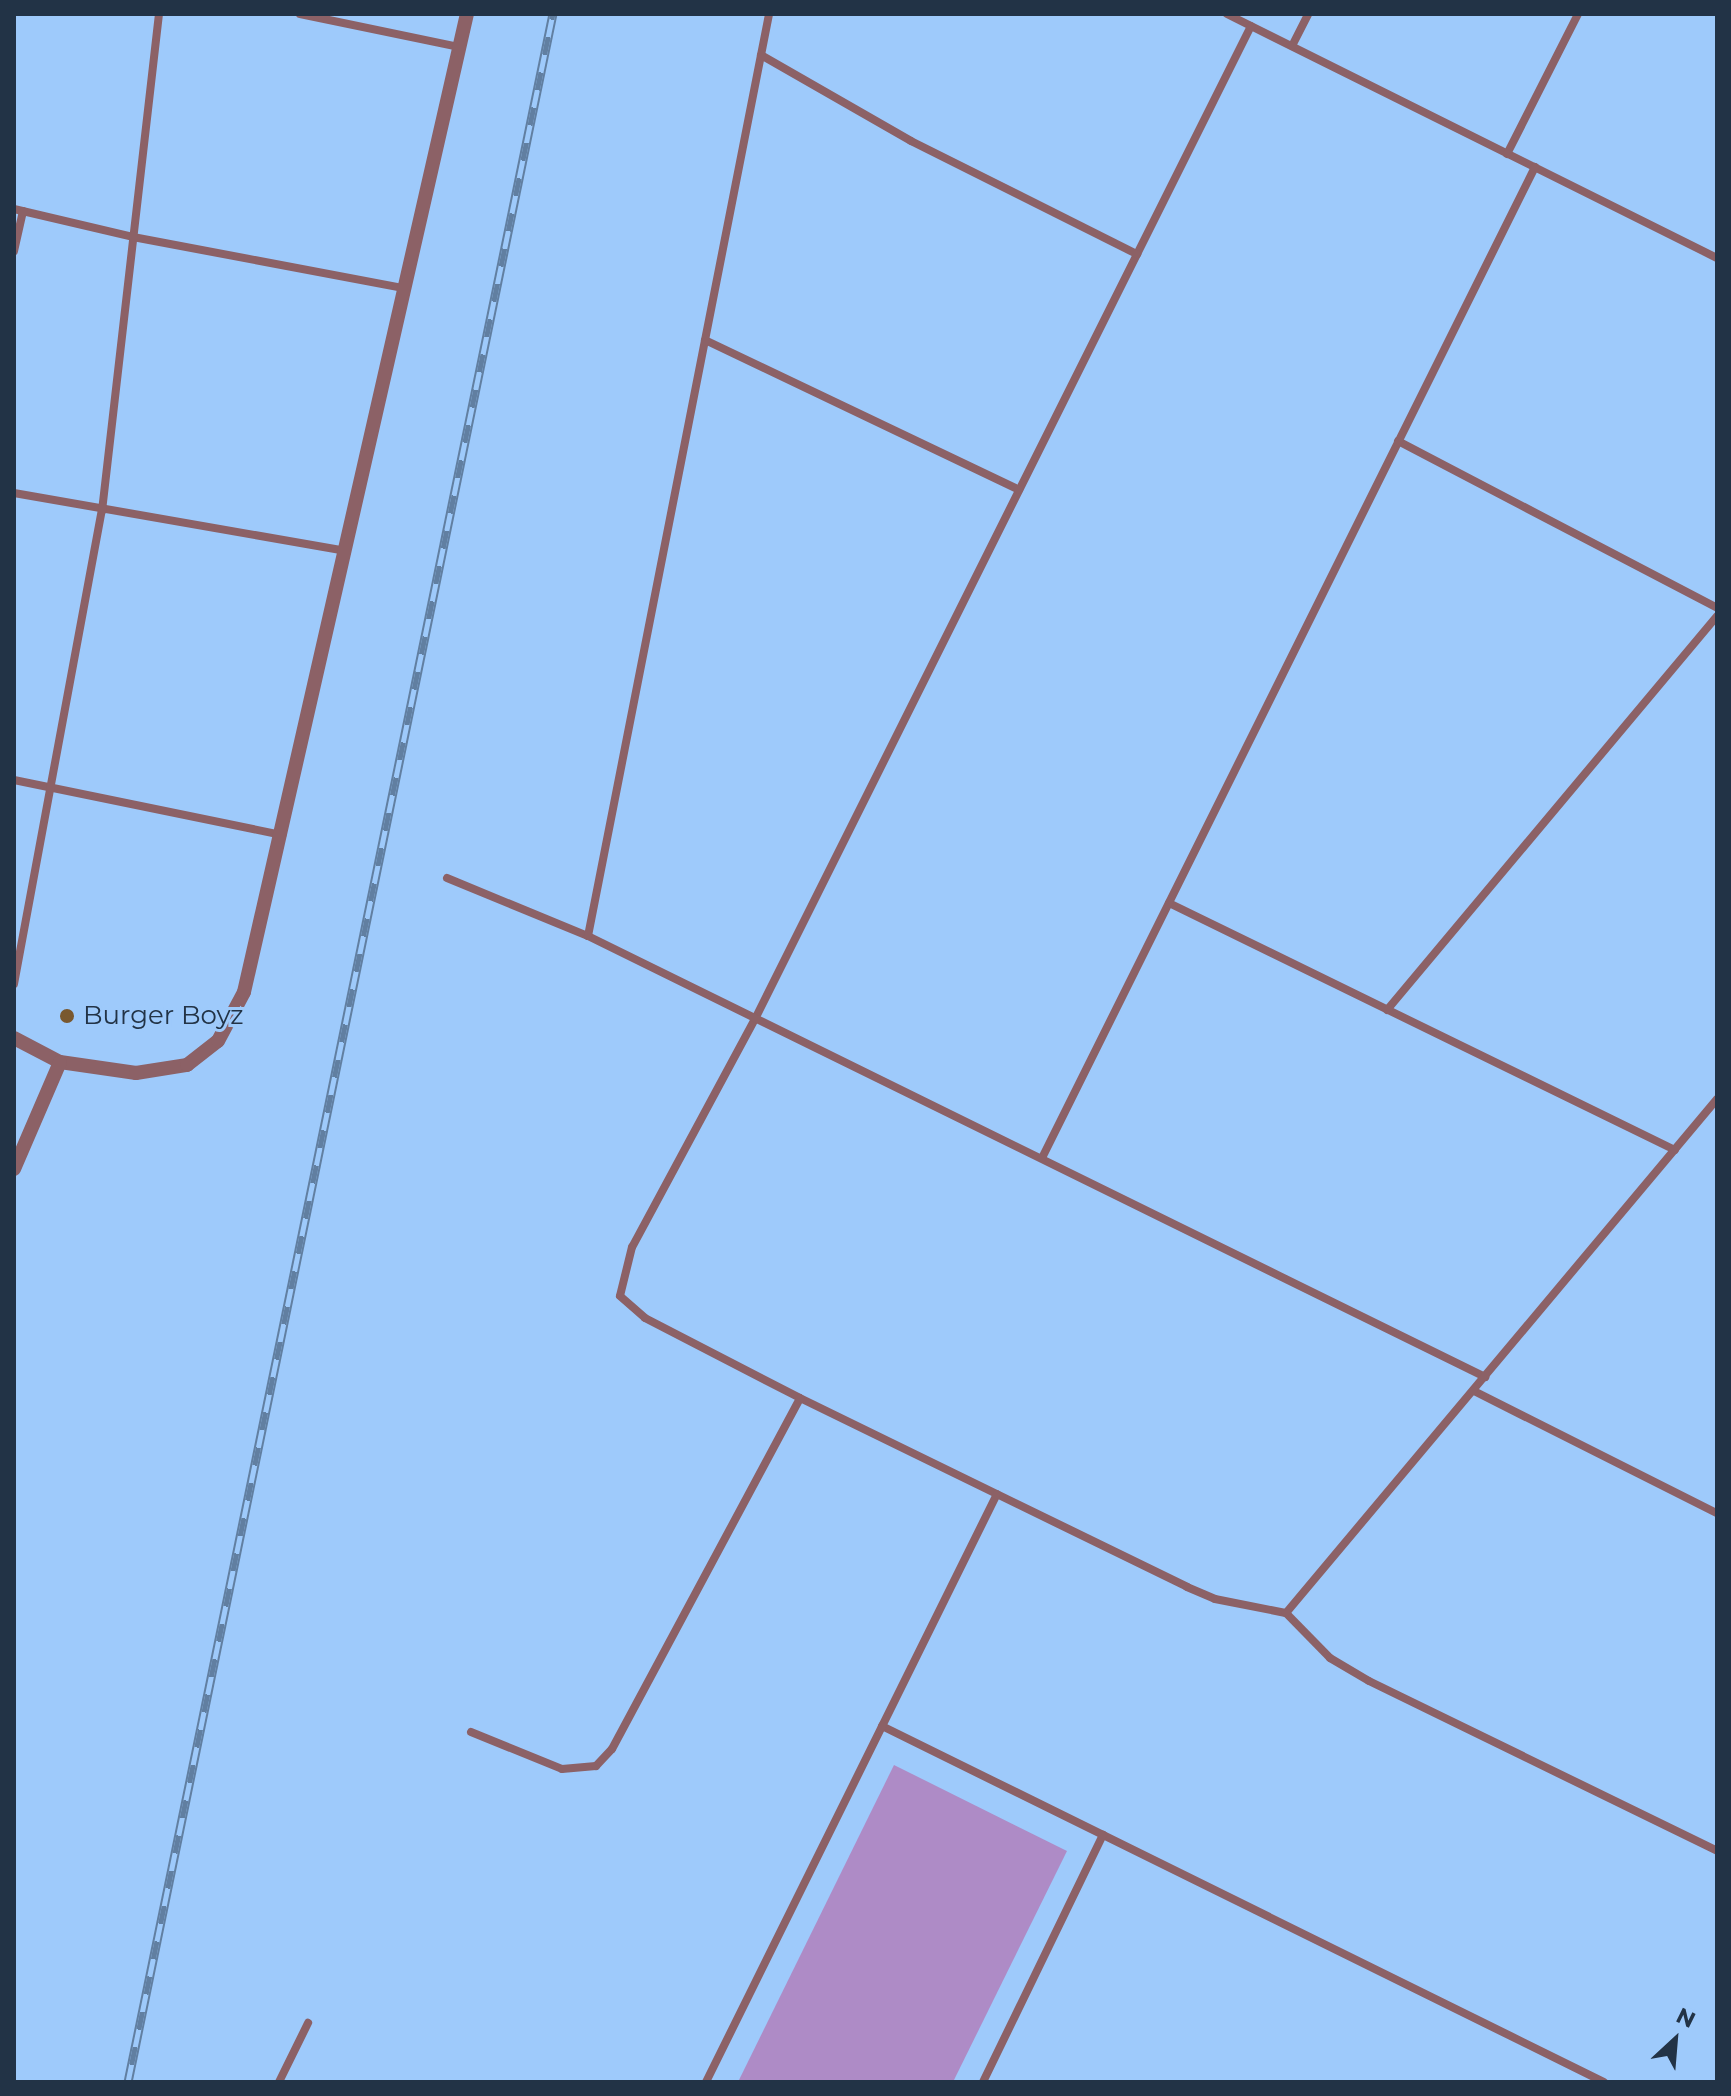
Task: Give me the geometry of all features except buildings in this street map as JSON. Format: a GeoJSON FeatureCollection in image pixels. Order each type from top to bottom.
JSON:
{"type":"FeatureCollection","features":[{"type":"Feature","properties":{"kind":"street"},"geometry":{"type":"LineString","coordinates":[[14,984],[55,787],[102,511],[159,14]]}},
{"type":"Feature","properties":{"kind":"street"},"geometry":{"type":"LineString","coordinates":[[300,14],[460,47]]}},
{"type":"Feature","properties":{"kind":"street"},"geometry":{"type":"LineString","coordinates":[[14,1038],[60,1062],[136,1073],[187,1065],[218,1041],[244,992],[283,835],[342,550],[467,14]]}},
{"type":"Feature","properties":{"kind":"street"},"geometry":{"type":"LineString","coordinates":[[588,936],[769,14]]}},
{"type":"Feature","properties":{"kind":"street"},"geometry":{"type":"LineString","coordinates":[[1227,14],[1717,258]]}},
{"type":"Feature","properties":{"kind":"street"},"geometry":{"type":"LineString","coordinates":[[1292,46],[1308,14]]}},
{"type":"Feature","properties":{"kind":"street"},"geometry":{"type":"LineString","coordinates":[[1507,154],[1578,14]]}},
{"type":"Feature","properties":{"kind":"street"},"geometry":{"type":"LineString","coordinates":[[1251,26],[756,1017],[632,1247],[620,1296],[645,1318],[800,1398],[1201,1593],[1286,1613],[1330,1658],[1369,1681],[1717,1851]]}},
{"type":"Feature","properties":{"kind":"street"},"geometry":{"type":"LineString","coordinates":[[761,55],[911,141],[1137,254]]}},
{"type":"Feature","properties":{"kind":"street"},"geometry":{"type":"LineString","coordinates":[[1042,1158],[1535,167]]}},
{"type":"Feature","properties":{"kind":"street"},"geometry":{"type":"LineString","coordinates":[[14,251],[18,210],[133,237],[402,288]]}},
{"type":"Feature","properties":{"kind":"street"},"geometry":{"type":"LineString","coordinates":[[705,340],[1019,490]]}},
{"type":"Feature","properties":{"kind":"street"},"geometry":{"type":"LineString","coordinates":[[1398,441],[1717,608]]}},
{"type":"Feature","properties":{"kind":"street"},"geometry":{"type":"LineString","coordinates":[[14,493],[102,511],[342,550]]}},
{"type":"Feature","properties":{"kind":"street"},"geometry":{"type":"LineString","coordinates":[[1387,1010],[1717,616]]}},
{"type":"Feature","properties":{"kind":"street"},"geometry":{"type":"LineString","coordinates":[[14,780],[283,835]]}},
{"type":"Feature","properties":{"kind":"street"},"geometry":{"type":"LineString","coordinates":[[447,878],[588,936],[1485,1377]]}},
{"type":"Feature","properties":{"kind":"street"},"geometry":{"type":"LineString","coordinates":[[1169,903],[1675,1150]]}},
{"type":"Feature","properties":{"kind":"street"},"geometry":{"type":"LineString","coordinates":[[14,1169],[60,1062]]}},
{"type":"Feature","properties":{"kind":"street"},"geometry":{"type":"LineString","coordinates":[[1286,1613],[1717,1099]]}},
{"type":"Feature","properties":{"kind":"street"},"geometry":{"type":"LineString","coordinates":[[1474,1391],[1717,1513]]}},
{"type":"Feature","properties":{"kind":"street"},"geometry":{"type":"LineString","coordinates":[[471,1732],[562,1769],[596,1766],[612,1749],[800,1398]]}},
{"type":"Feature","properties":{"kind":"street"},"geometry":{"type":"LineString","coordinates":[[706,2082],[997,1494]]}},
{"type":"Feature","properties":{"kind":"street"},"geometry":{"type":"LineString","coordinates":[[882,1726],[1604,2082]]}},
{"type":"Feature","properties":{"kind":"street"},"geometry":{"type":"LineString","coordinates":[[983,2082],[1103,1835]]}},
{"type":"Feature","properties":{"kind":"street"},"geometry":{"type":"LineString","coordinates":[[279,2082],[308,2023]]}},
{"type":"Feature","properties":{"kind":"shaded area"},"geometry":{"type":"Polygon","coordinates":[[[894,1765],[1067,1851],[953,2082],[738,2082],[894,1765]]]}},
{"type":"Feature","properties":{"kind":"railway"},"geometry":{"type":"LineString","coordinates":[[128,2082],[553,14]]}},
{"type":"Feature","properties":{"kind":"place","name":"Burger Boyz"},"geometry":{"type":"Point","coordinates":[67,1016]}}]}
